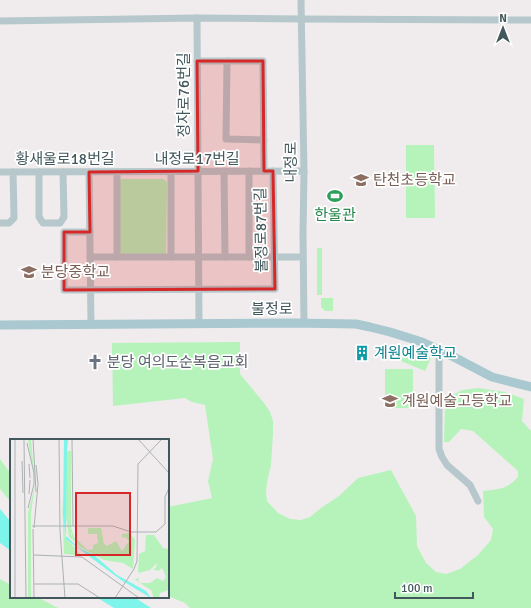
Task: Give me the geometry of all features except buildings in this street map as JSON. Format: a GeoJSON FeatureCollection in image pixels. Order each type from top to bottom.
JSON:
{"type":"FeatureCollection","features":[{"type":"Feature","properties":{"kind":"main road","name":"불정로"},"geometry":{"type":"LineString","coordinates":[[0,325],[356,324],[422,342],[492,377],[531,388]]}},
{"type":"Feature","properties":{"kind":"street","name":"내정로"},"geometry":{"type":"LineString","coordinates":[[301,0],[304,171],[304,323]]}},
{"type":"Feature","properties":{"kind":"street"},"geometry":{"type":"LineString","coordinates":[[0,21],[197,18],[531,20]]}},
{"type":"Feature","properties":{"kind":"street","name":"정자로76번길"},"geometry":{"type":"LineString","coordinates":[[197,18],[199,324]]}},
{"type":"Feature","properties":{"kind":"street"},"geometry":{"type":"LineString","coordinates":[[197,61],[263,61],[264,171]]}},
{"type":"Feature","properties":{"kind":"street"},"geometry":{"type":"LineString","coordinates":[[227,61],[226,139],[264,140]]}},
{"type":"Feature","properties":{"kind":"street"},"geometry":{"type":"LineString","coordinates":[[224,171],[225,257]]}},
{"type":"Feature","properties":{"kind":"street"},"geometry":{"type":"LineString","coordinates":[[249,257],[250,171]]}},
{"type":"Feature","properties":{"kind":"street","name":"불정로87번길"},"geometry":{"type":"LineString","coordinates":[[199,289],[275,289],[273,171]]}},
{"type":"Feature","properties":{"kind":"street","name":"내정로17번길"},"geometry":{"type":"LineString","coordinates":[[130,172],[304,171]]}},
{"type":"Feature","properties":{"kind":"street","name":"황새울로18번길"},"geometry":{"type":"LineString","coordinates":[[0,172],[130,172]]}},
{"type":"Feature","properties":{"kind":"street"},"geometry":{"type":"LineString","coordinates":[[0,223],[9,223],[14,218],[13,172]]}},
{"type":"Feature","properties":{"kind":"street"},"geometry":{"type":"LineString","coordinates":[[39,172],[39,217],[43,223],[60,223],[64,217],[63,172]]}},
{"type":"Feature","properties":{"kind":"street"},"geometry":{"type":"LineString","coordinates":[[89,172],[91,324]]}},
{"type":"Feature","properties":{"kind":"street"},"geometry":{"type":"LineString","coordinates":[[117,172],[117,257]]}},
{"type":"Feature","properties":{"kind":"street"},"geometry":{"type":"LineString","coordinates":[[171,172],[171,257]]}},
{"type":"Feature","properties":{"kind":"street"},"geometry":{"type":"LineString","coordinates":[[90,232],[64,232],[64,290],[199,289]]}},
{"type":"Feature","properties":{"kind":"street"},"geometry":{"type":"LineString","coordinates":[[90,257],[303,256]]}},
{"type":"Feature","properties":{"kind":"street"},"geometry":{"type":"LineString","coordinates":[[439,350],[439,449],[447,465],[456,470],[470,485],[478,501]]}},
{"type":"Feature","properties":{"kind":"highlighted area"},"geometry":{"type":"Polygon","coordinates":[[[197,61],[263,61],[264,171],[273,171],[275,289],[64,290],[64,232],[90,232],[89,172],[198,171],[197,61]]]}},
{"type":"Feature","properties":{"kind":"green space"},"geometry":{"type":"Polygon","coordinates":[[[406,145],[434,145],[435,218],[406,218],[406,145]]]}},
{"type":"Feature","properties":{"kind":"green space"},"geometry":{"type":"Polygon","coordinates":[[[122,179],[163,179],[167,182],[166,257],[122,255],[119,251],[119,181],[122,179]]]}},
{"type":"Feature","properties":{"kind":"green space"},"geometry":{"type":"Polygon","coordinates":[[[317,248],[322,248],[322,295],[317,295],[317,248]]]}},
{"type":"Feature","properties":{"kind":"green space"},"geometry":{"type":"Polygon","coordinates":[[[321,298],[333,298],[333,311],[325,311],[321,307],[321,298]]]}},
{"type":"Feature","properties":{"kind":"green space"},"geometry":{"type":"Polygon","coordinates":[[[240,342],[240,374],[264,403],[270,412],[273,421],[271,465],[266,492],[267,501],[278,513],[290,519],[301,520],[310,517],[339,496],[358,478],[391,470],[416,516],[417,546],[426,563],[436,572],[446,574],[460,569],[478,555],[491,540],[493,529],[484,517],[483,491],[506,487],[518,477],[518,471],[473,431],[461,429],[449,442],[444,442],[445,404],[451,396],[462,390],[478,388],[505,392],[524,399],[522,421],[531,431],[531,608],[190,608],[185,603],[169,596],[169,507],[212,498],[208,481],[213,459],[205,405],[192,402],[185,398],[113,406],[112,343],[240,342]]]}},
{"type":"Feature","properties":{"kind":"green space"},"geometry":{"type":"Polygon","coordinates":[[[407,348],[431,358],[425,371],[401,361],[407,348]]]}},
{"type":"Feature","properties":{"kind":"green space"},"geometry":{"type":"Polygon","coordinates":[[[385,369],[413,369],[413,408],[385,408],[385,369]]]}},
{"type":"Feature","properties":{"kind":"green space"},"geometry":{"type":"Polygon","coordinates":[[[0,459],[10,473],[10,501],[0,489],[0,459]]]}},
{"type":"Feature","properties":{"kind":"green space"},"geometry":{"type":"Polygon","coordinates":[[[0,579],[10,584],[10,598],[39,598],[58,608],[0,608],[0,579]]]}},
{"type":"Feature","properties":{"kind":"water"},"geometry":{"type":"Polygon","coordinates":[[[0,509],[10,521],[10,550],[0,543],[0,509]]]}},
{"type":"Feature","properties":{"kind":"water"},"geometry":{"type":"Polygon","coordinates":[[[98,598],[136,598],[151,608],[114,608],[98,598]]]}},
{"type":"Feature","properties":{"kind":"place","name":"탄천초등학교"},"geometry":{"type":"Point","coordinates":[361,180]}},
{"type":"Feature","properties":{"kind":"place","name":"한울관"},"geometry":{"type":"Point","coordinates":[335,196]}},
{"type":"Feature","properties":{"kind":"place","name":"분당중학교"},"geometry":{"type":"Point","coordinates":[29,272]}},
{"type":"Feature","properties":{"kind":"place","name":"계원예술학교"},"geometry":{"type":"Point","coordinates":[362,353]}},
{"type":"Feature","properties":{"kind":"place","name":"분당 여의도순복음교회"},"geometry":{"type":"Point","coordinates":[95,362]}},
{"type":"Feature","properties":{"kind":"place","name":"계원예술고등학교"},"geometry":{"type":"Point","coordinates":[390,401]}}]}
